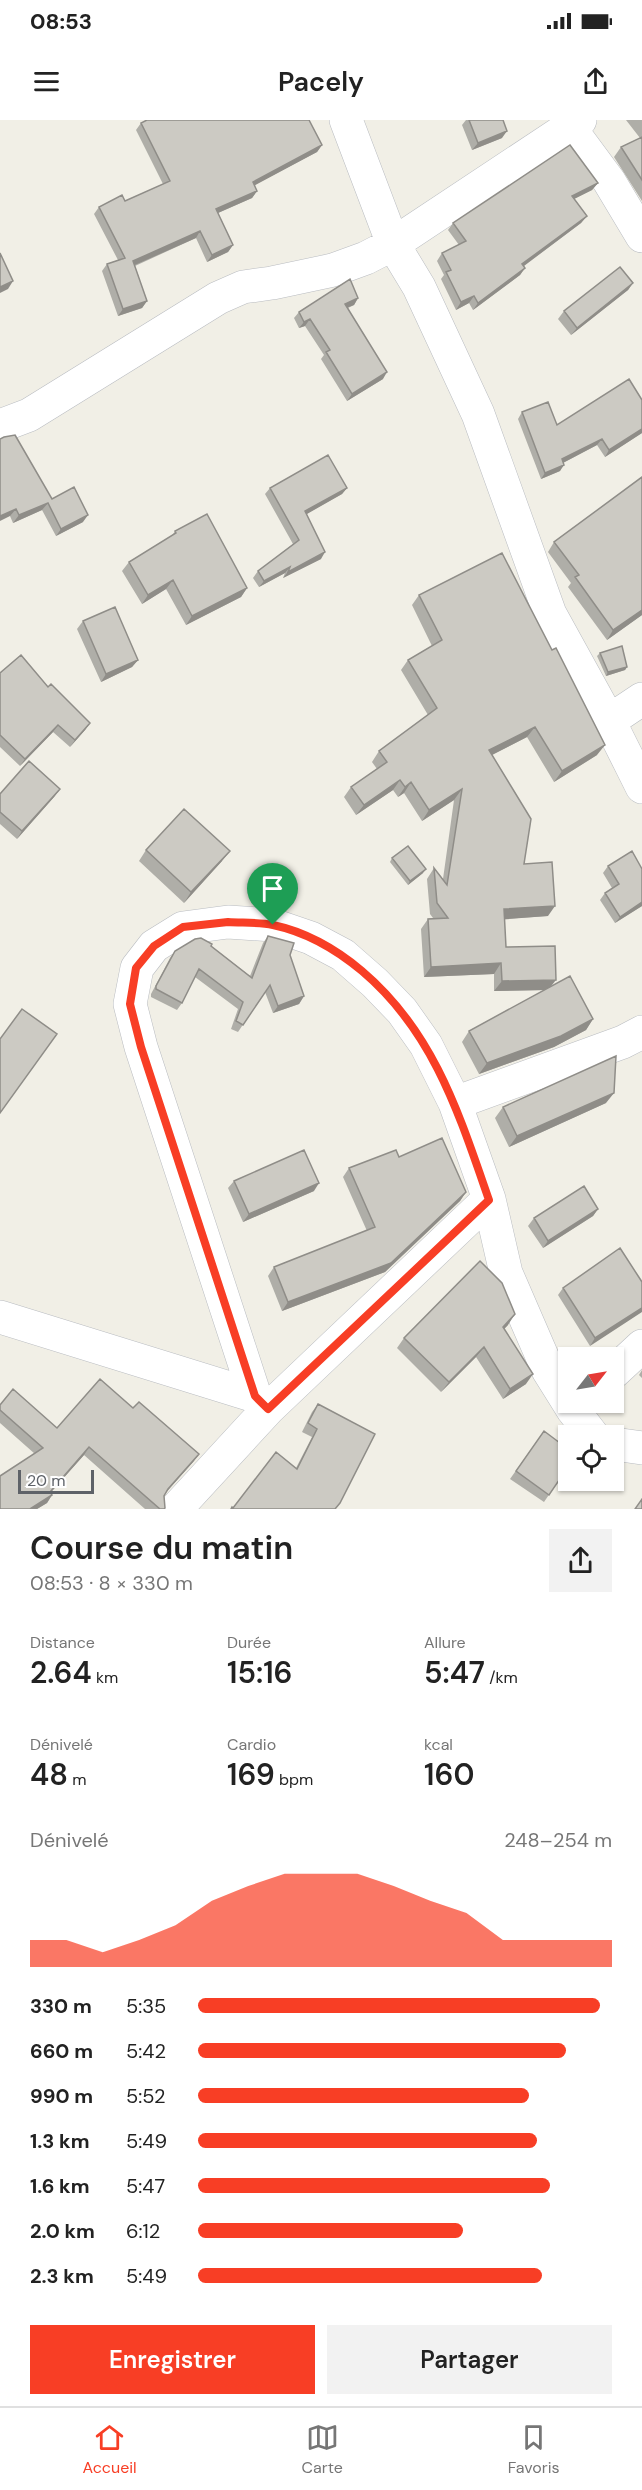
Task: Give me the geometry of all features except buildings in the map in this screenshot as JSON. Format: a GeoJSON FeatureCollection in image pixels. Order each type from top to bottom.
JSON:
{"type":"FeatureCollection","features":[{"type":"Feature","properties":{"kind":"street"},"geometry":{"type":"LineString","coordinates":[[346,120],[393,244],[419,287],[478,414],[550,614],[609,721],[642,787]]}},
{"type":"Feature","properties":{"kind":"street"},"geometry":{"type":"LineString","coordinates":[[0,426],[28,415],[218,298],[243,287],[272,284],[333,270],[366,258],[393,244],[574,124],[642,236]]}},
{"type":"Feature","properties":{"kind":"street"},"geometry":{"type":"LineString","coordinates":[[609,721],[642,699]]}},
{"type":"Feature","properties":{"kind":"street"},"geometry":{"type":"LineString","coordinates":[[262,1403],[141,1047],[130,1004],[136,968],[154,946],[183,927],[228,922],[273,925],[311,938],[343,956],[375,982],[402,1011],[426,1045],[455,1103],[489,1200],[506,1273],[548,1370],[558,1382]]}},
{"type":"Feature","properties":{"kind":"street"},"geometry":{"type":"LineString","coordinates":[[455,1103],[622,1042],[642,1032]]}},
{"type":"Feature","properties":{"kind":"street"},"geometry":{"type":"LineString","coordinates":[[176,1509],[262,1403],[489,1200]]}},
{"type":"Feature","properties":{"kind":"street"},"geometry":{"type":"LineString","coordinates":[[0,1317],[262,1403]]}},
{"type":"Feature","properties":{"kind":"street"},"geometry":{"type":"LineString","coordinates":[[624,1363],[642,1346]]}},
{"type":"Feature","properties":{"kind":"street"},"geometry":{"type":"LineString","coordinates":[[624,1445],[642,1448]]}},
{"type":"Feature","properties":{"kind":"route"},"geometry":{"type":"LineString","coordinates":[[228,922],[273,925],[311,938],[343,956],[375,982],[402,1011],[426,1045],[455,1103],[489,1200],[268,1409],[255,1396],[141,1047],[130,1004],[136,968],[154,946],[183,927],[228,922]]}}]}
